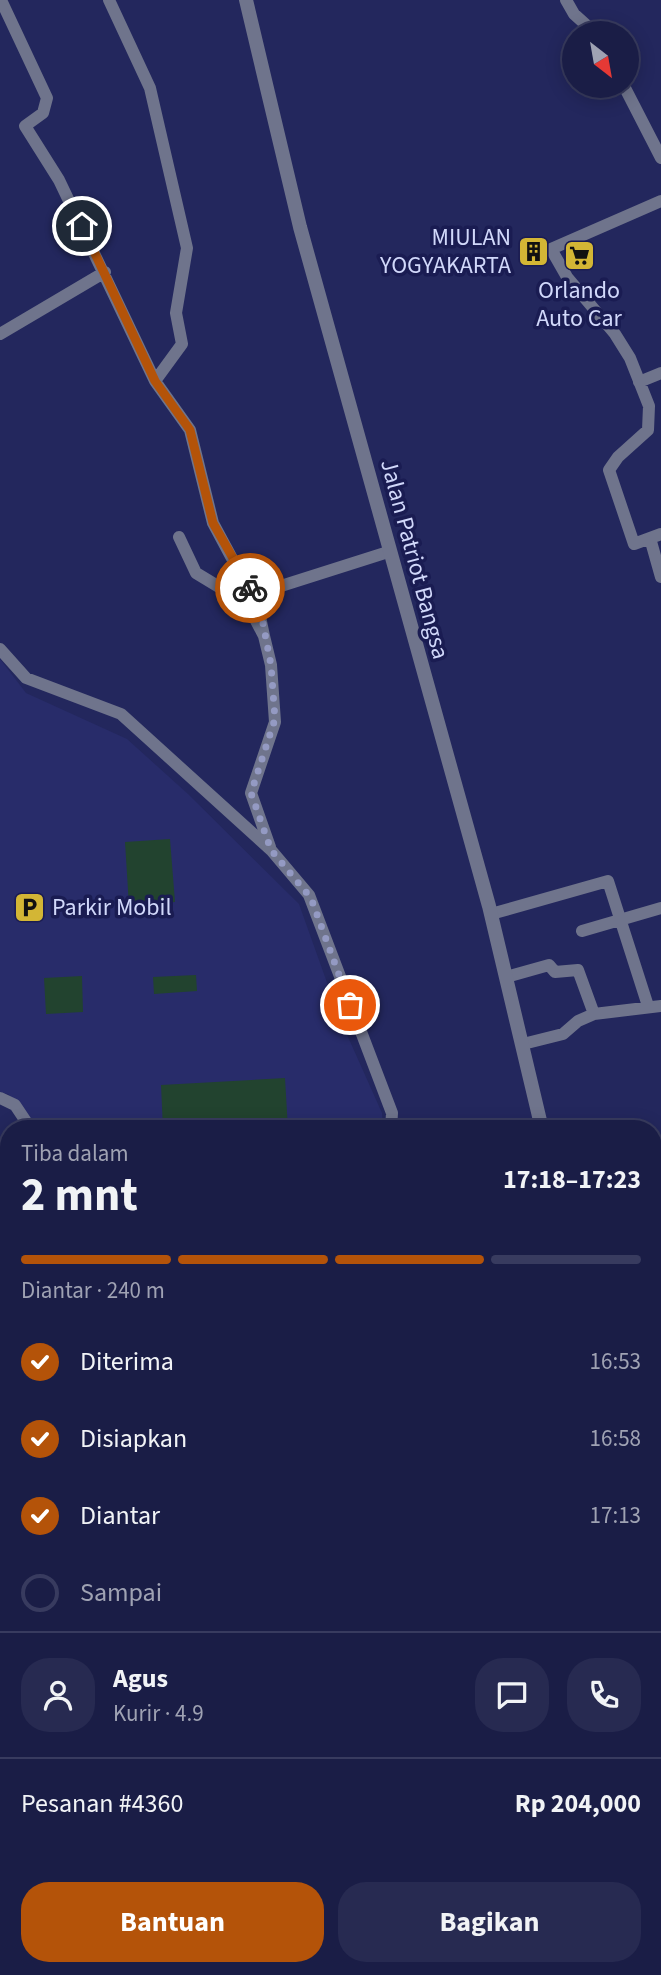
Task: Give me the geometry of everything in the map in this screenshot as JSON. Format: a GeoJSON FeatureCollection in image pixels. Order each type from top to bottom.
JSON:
{"type":"FeatureCollection","features":[{"type":"Feature","properties":{"kind":"street"},"geometry":{"type":"LineString","coordinates":[[1,0],[47,97],[43,113],[25,126],[60,180],[158,385],[190,430],[213,523],[258,607],[271,665],[275,722],[251,793],[271,850]]}},
{"type":"Feature","properties":{"kind":"street"},"geometry":{"type":"LineString","coordinates":[[109,0],[150,88],[187,248],[176,313],[182,344],[158,385]]}},
{"type":"Feature","properties":{"kind":"street","name":"Jalan Patriot Bangsa"},"geometry":{"type":"LineString","coordinates":[[246,0],[300,227],[388,552],[491,914],[540,1120]]}},
{"type":"Feature","properties":{"kind":"street"},"geometry":{"type":"LineString","coordinates":[[566,0],[582,21]]}},
{"type":"Feature","properties":{"kind":"street"},"geometry":{"type":"LineString","coordinates":[[630,98],[661,158]]}},
{"type":"Feature","properties":{"kind":"street"},"geometry":{"type":"LineString","coordinates":[[661,201],[551,249],[567,278],[615,334],[630,358],[649,406],[648,430],[614,461],[610,477],[634,544],[655,536],[661,576]]}},
{"type":"Feature","properties":{"kind":"street"},"geometry":{"type":"LineString","coordinates":[[0,334],[105,272]]}},
{"type":"Feature","properties":{"kind":"street"},"geometry":{"type":"LineString","coordinates":[[639,382],[661,373]]}},
{"type":"Feature","properties":{"kind":"street"},"geometry":{"type":"LineString","coordinates":[[179,537],[196,573],[234,596],[253,615],[264,636]]}},
{"type":"Feature","properties":{"kind":"street"},"geometry":{"type":"LineString","coordinates":[[281,586],[388,552]]}},
{"type":"Feature","properties":{"kind":"street"},"geometry":{"type":"LineString","coordinates":[[0,649],[24,677],[121,714],[271,850],[311,898],[391,1111],[391,1120]]}},
{"type":"Feature","properties":{"kind":"street"},"geometry":{"type":"LineString","coordinates":[[491,914],[605,881],[612,887],[621,919],[654,1006],[594,1014],[578,1021],[563,1034],[523,1044]]}},
{"type":"Feature","properties":{"kind":"street"},"geometry":{"type":"LineString","coordinates":[[582,931],[661,908]]}},
{"type":"Feature","properties":{"kind":"street"},"geometry":{"type":"LineString","coordinates":[[506,977],[549,965],[555,972],[578,970],[594,1014]]}},
{"type":"Feature","properties":{"kind":"street"},"geometry":{"type":"LineString","coordinates":[[0,1098],[15,1105],[25,1120]]}},
{"type":"Feature","properties":{"kind":"shaded area"},"geometry":{"type":"Polygon","coordinates":[[[0,659],[26,693],[127,739],[188,794],[299,904],[340,1019],[382,1113],[382,1120],[29,1120],[18,1103],[8,1094],[0,1092],[0,659]]]}},
{"type":"Feature","properties":{"kind":"green space"},"geometry":{"type":"Polygon","coordinates":[[[170,839],[175,902],[129,906],[125,842],[170,839]]]}},
{"type":"Feature","properties":{"kind":"green space"},"geometry":{"type":"Polygon","coordinates":[[[196,975],[197,991],[154,994],[153,977],[196,975]]]}},
{"type":"Feature","properties":{"kind":"green space"},"geometry":{"type":"Polygon","coordinates":[[[82,976],[83,1012],[46,1014],[44,978],[82,976]]]}},
{"type":"Feature","properties":{"kind":"green space"},"geometry":{"type":"Polygon","coordinates":[[[285,1078],[287,1120],[163,1120],[161,1085],[285,1078]]]}},
{"type":"Feature","properties":{"kind":"way so far"},"geometry":{"type":"LineString","coordinates":[[250,588],[262,618],[271,665],[275,719],[251,793],[271,850],[311,898],[350,1005]]}},
{"type":"Feature","properties":{"kind":"place","name":"MIULAN YOGYAKARTA"},"geometry":{"type":"Point","coordinates":[534,251]}},
{"type":"Feature","properties":{"kind":"place","name":"Orlando Auto Car"},"geometry":{"type":"Point","coordinates":[579,256]}},
{"type":"Feature","properties":{"kind":"place","name":"Parkir Mobil"},"geometry":{"type":"Point","coordinates":[29,907]}},
{"type":"Feature","properties":{"kind":"route"},"geometry":{"type":"LineString","coordinates":[[82,226],[155,381],[190,430],[213,523],[250,588]]}}]}
